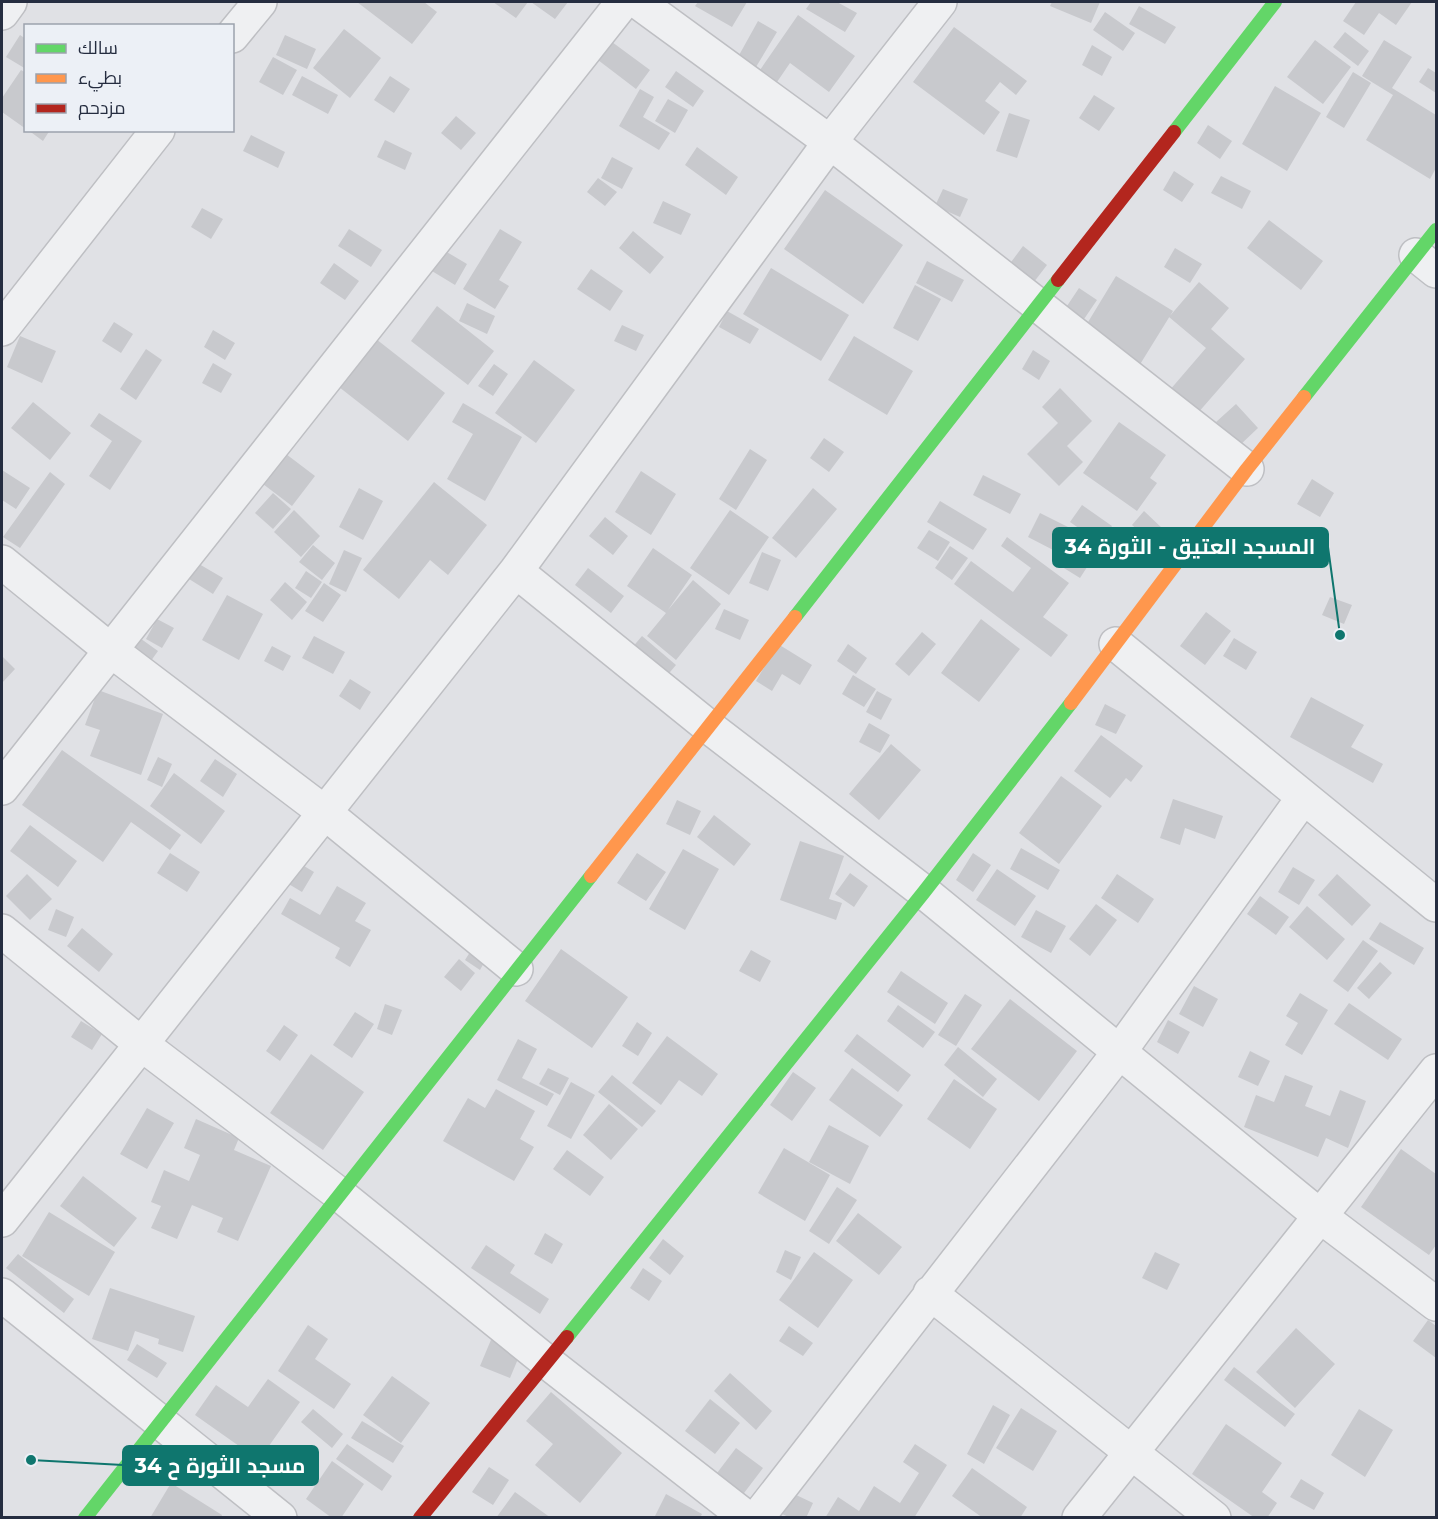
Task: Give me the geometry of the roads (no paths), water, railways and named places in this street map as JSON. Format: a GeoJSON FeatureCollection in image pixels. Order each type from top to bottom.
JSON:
{"type":"FeatureCollection","features":[{"type":"Feature","properties":{"kind":"street"},"geometry":{"type":"LineString","coordinates":[[2,13],[10,2]]}},
{"type":"Feature","properties":{"kind":"street"},"geometry":{"type":"LineString","coordinates":[[234,34],[260,2]]}},
{"type":"Feature","properties":{"kind":"street"},"geometry":{"type":"LineString","coordinates":[[2,788],[109,649],[623,2]]}},
{"type":"Feature","properties":{"kind":"street"},"geometry":{"type":"LineString","coordinates":[[638,2],[830,142],[1247,469]]}},
{"type":"Feature","properties":{"kind":"street"},"geometry":{"type":"LineString","coordinates":[[2,1220],[516,571],[830,142],[940,2]]}},
{"type":"Feature","properties":{"kind":"street"},"geometry":{"type":"LineString","coordinates":[[85,1518],[709,727],[1275,2]]}},
{"type":"Feature","properties":{"kind":"street"},"geometry":{"type":"LineString","coordinates":[[2,329],[156,132]]}},
{"type":"Feature","properties":{"kind":"street"},"geometry":{"type":"LineString","coordinates":[[420,1518],[924,892],[1116,644],[1247,469],[1426,263],[1437,230]]}},
{"type":"Feature","properties":{"kind":"street"},"geometry":{"type":"LineString","coordinates":[[2,562],[109,649],[324,812],[516,969]]}},
{"type":"Feature","properties":{"kind":"street"},"geometry":{"type":"LineString","coordinates":[[516,571],[709,727],[924,892],[1320,1216],[1437,1305]]}},
{"type":"Feature","properties":{"kind":"street"},"geometry":{"type":"LineString","coordinates":[[1116,644],[1437,905]]}},
{"type":"Feature","properties":{"kind":"street"},"geometry":{"type":"LineString","coordinates":[[757,1518],[1120,1051],[1303,798]]}},
{"type":"Feature","properties":{"kind":"street"},"geometry":{"type":"LineString","coordinates":[[2,931],[140,1043],[339,1194],[547,1362],[747,1518]]}},
{"type":"Feature","properties":{"kind":"street"},"geometry":{"type":"LineString","coordinates":[[1079,1518],[1437,1071]]}},
{"type":"Feature","properties":{"kind":"street"},"geometry":{"type":"LineString","coordinates":[[930,1293],[1214,1518]]}},
{"type":"Feature","properties":{"kind":"street"},"geometry":{"type":"LineString","coordinates":[[2,1295],[280,1518]]}},
{"type":"Feature","properties":{"kind":"place","name":"المسجد العتيق - الثورة 34"},"geometry":{"type":"Point","coordinates":[1340,635]}},
{"type":"Feature","properties":{"kind":"place","name":"مسجد الثورة ح 34"},"geometry":{"type":"Point","coordinates":[31,1460]}}]}
